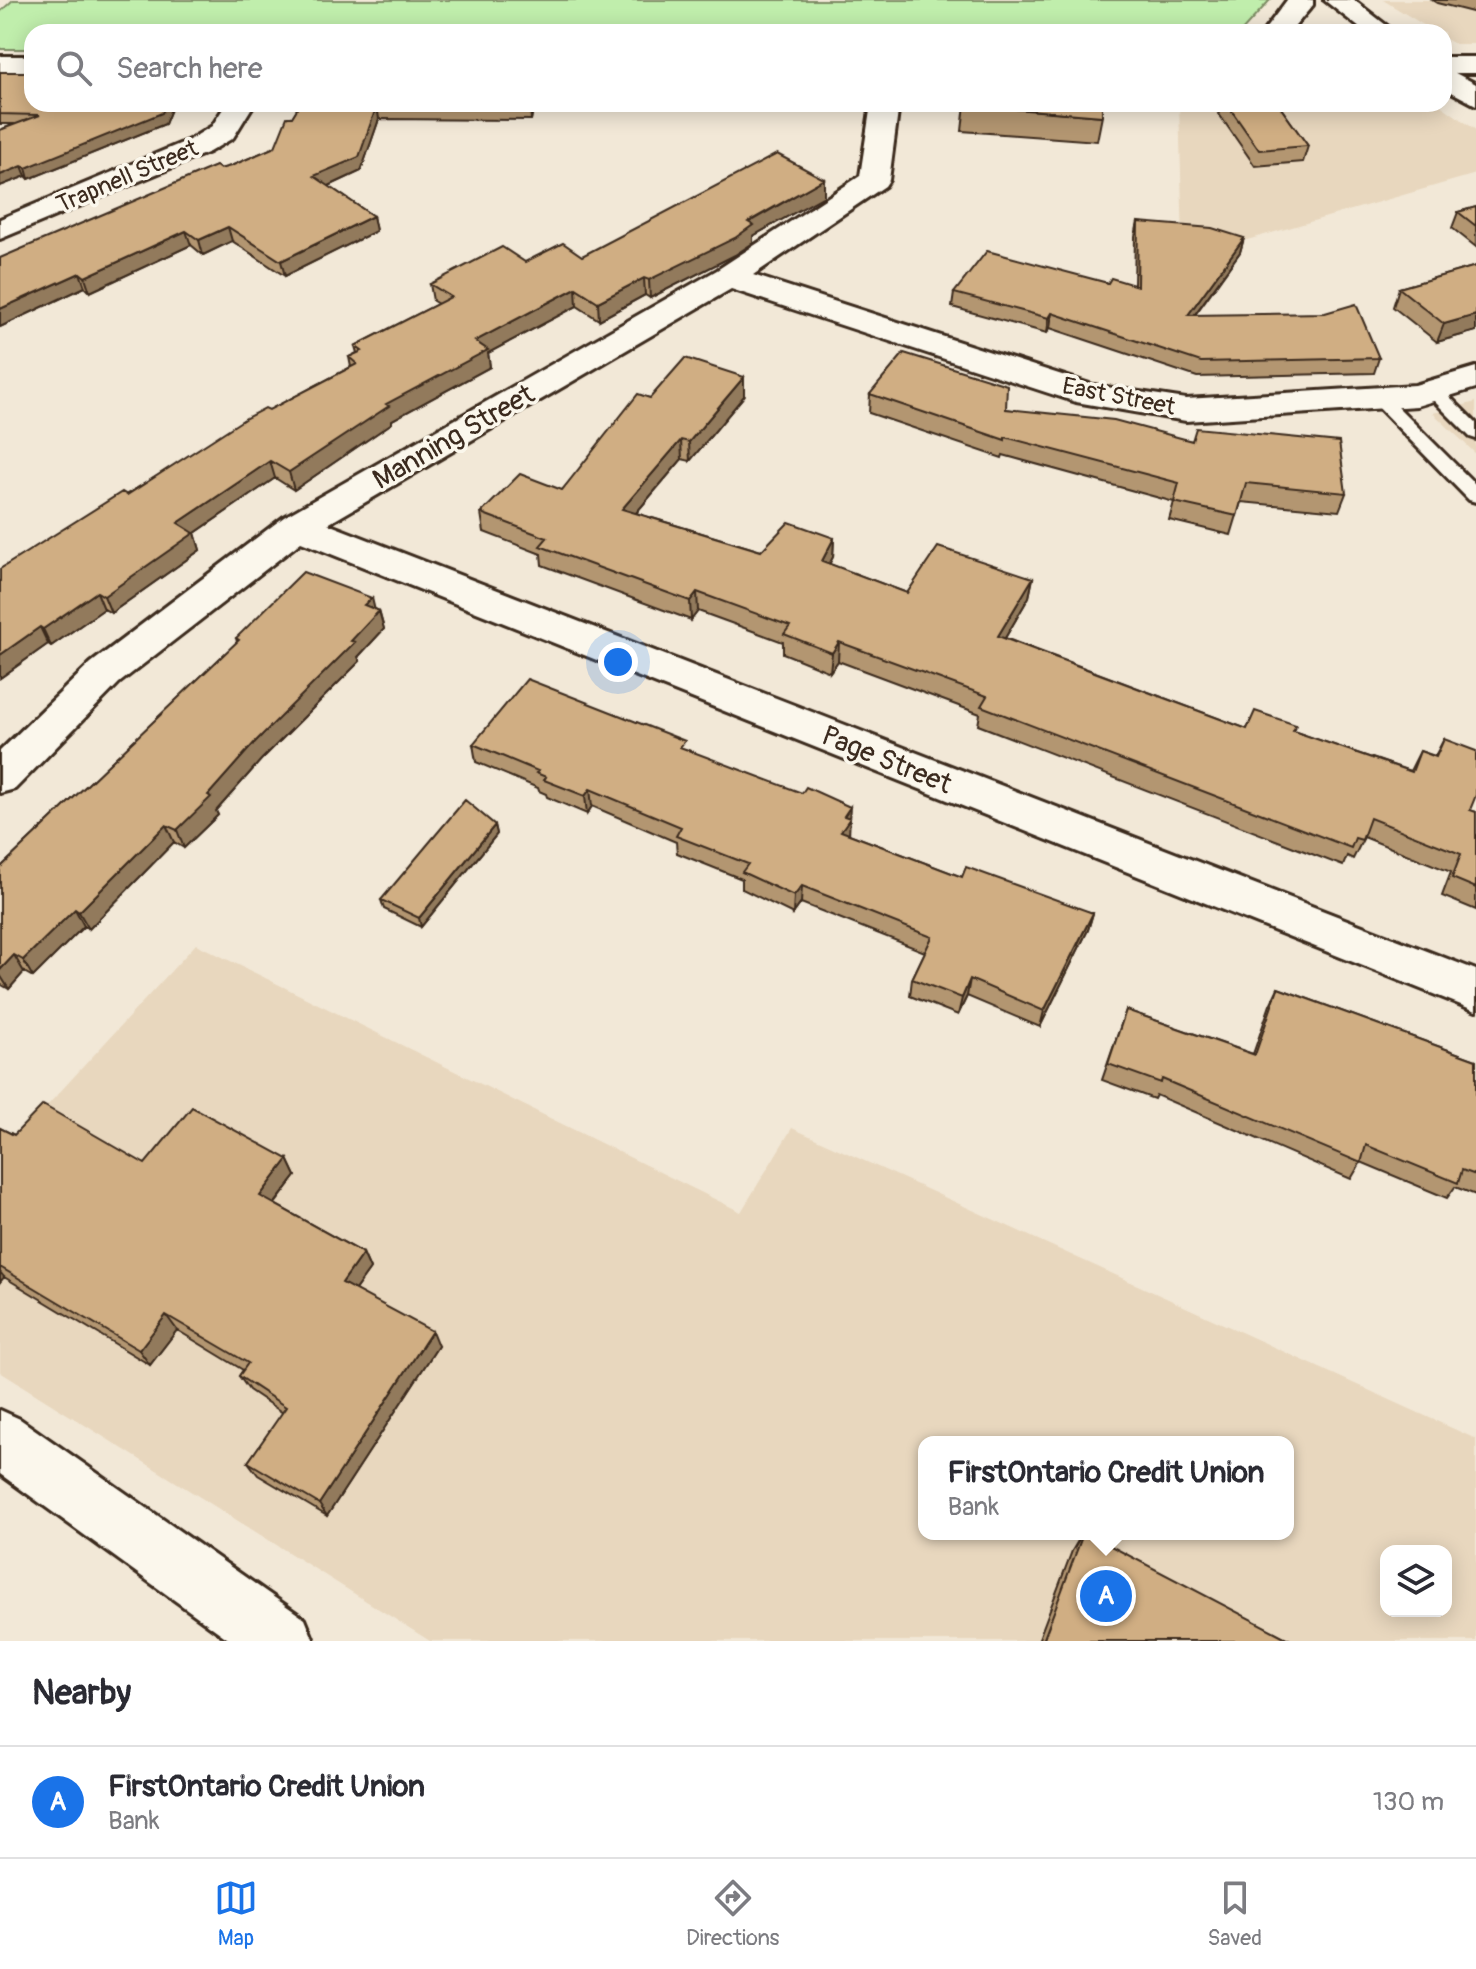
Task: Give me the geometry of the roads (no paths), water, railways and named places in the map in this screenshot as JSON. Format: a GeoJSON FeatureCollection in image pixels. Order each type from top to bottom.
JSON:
{"type":"FeatureCollection","features":[{"type":"Feature","properties":{"kind":"street"},"geometry":{"type":"LineString","coordinates":[[1283,24],[1300,5],[1300,0]]}},
{"type":"Feature","properties":{"kind":"street"},"geometry":{"type":"LineString","coordinates":[[1337,0],[1371,24]]}},
{"type":"Feature","properties":{"kind":"street"},"geometry":{"type":"LineString","coordinates":[[0,64],[24,64]]}},
{"type":"Feature","properties":{"kind":"street"},"geometry":{"type":"LineString","coordinates":[[1452,65],[1476,65]]}},
{"type":"Feature","properties":{"kind":"street"},"geometry":{"type":"LineString","coordinates":[[1452,80],[1476,97]]}},
{"type":"Feature","properties":{"kind":"street","name":"Trapnell Street"},"geometry":{"type":"LineString","coordinates":[[0,230],[199,146],[223,132],[235,112]]}},
{"type":"Feature","properties":{"kind":"street","name":"Manning Street"},"geometry":{"type":"LineString","coordinates":[[0,777],[105,673],[297,526],[728,277],[874,180],[884,112]]}},
{"type":"Feature","properties":{"kind":"street","name":"East Street"},"geometry":{"type":"LineString","coordinates":[[728,277],[1088,395],[1186,410],[1417,395],[1476,377]]}},
{"type":"Feature","properties":{"kind":"street","name":"Page Street"},"geometry":{"type":"LineString","coordinates":[[297,526],[1476,991]]}},
{"type":"Feature","properties":{"kind":"street"},"geometry":{"type":"LineString","coordinates":[[0,1439],[283,1641]]}},
{"type":"Feature","properties":{"kind":"lane"},"geometry":{"type":"LineString","coordinates":[[1433,390],[1476,433]]}},
{"type":"Feature","properties":{"kind":"lane"},"geometry":{"type":"LineString","coordinates":[[1378,397],[1476,496]]}},
{"type":"Feature","properties":{"kind":"place","name":"FirstOntario Credit Union"},"geometry":{"type":"Point","coordinates":[1106,1596]}}]}
